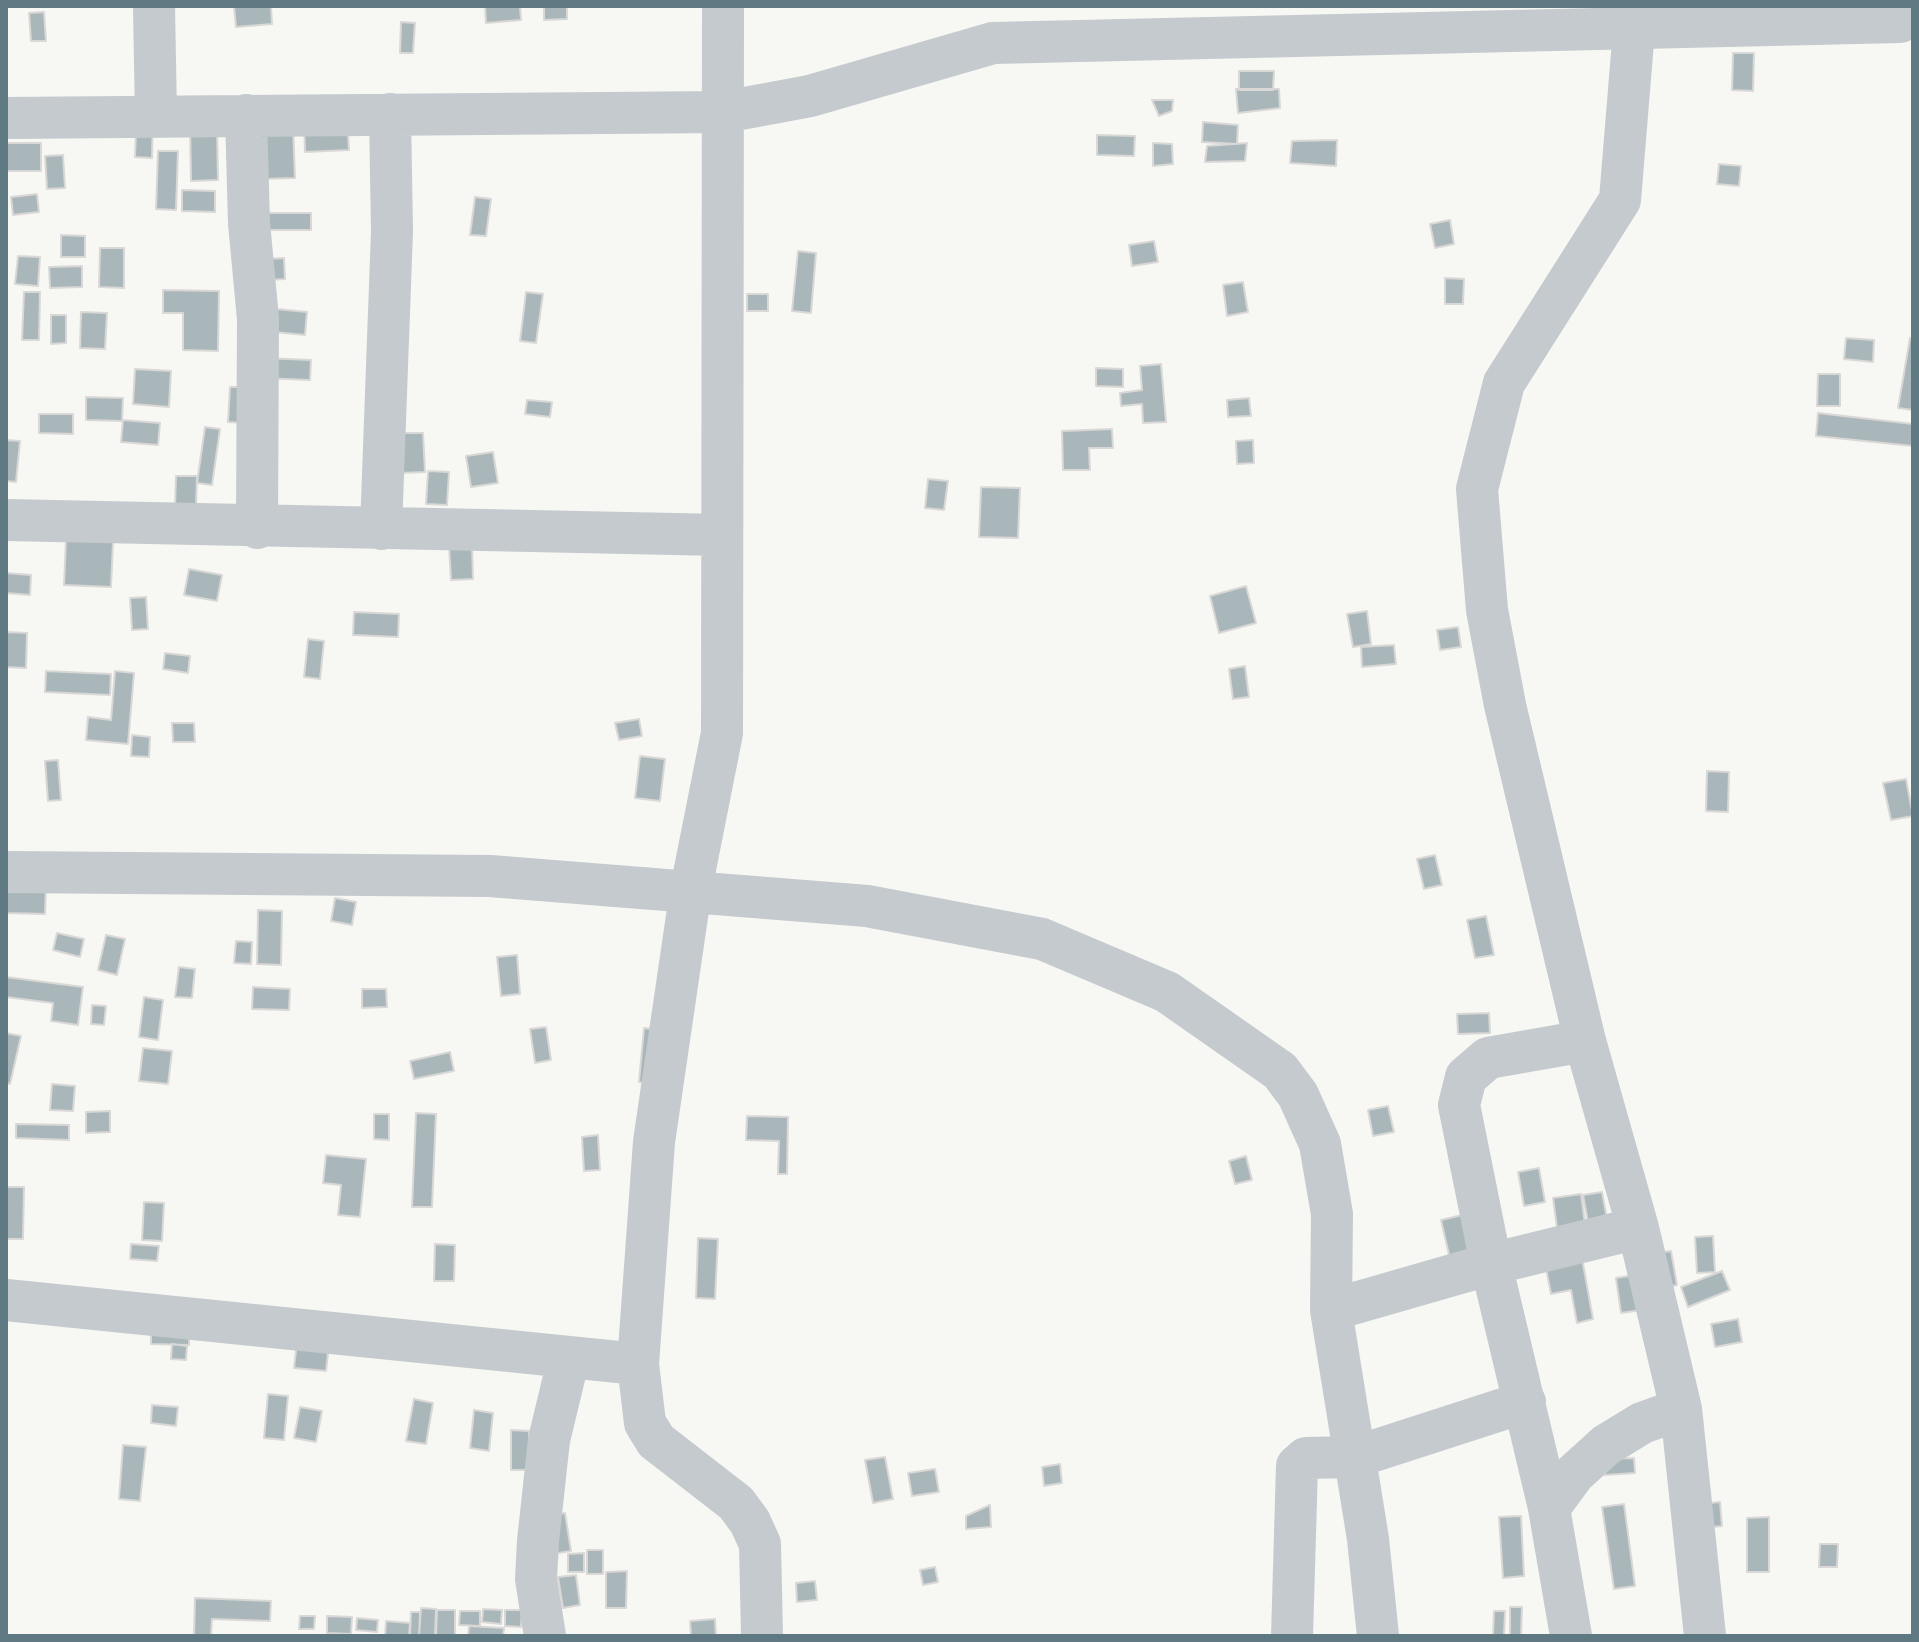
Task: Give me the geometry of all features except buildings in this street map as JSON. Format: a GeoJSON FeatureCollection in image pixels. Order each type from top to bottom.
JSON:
{"type":"FeatureCollection","features":[{"type":"Feature","properties":{"kind":"street"},"geometry":{"type":"LineString","coordinates":[[154,6],[156,116]]}},
{"type":"Feature","properties":{"kind":"street"},"geometry":{"type":"LineString","coordinates":[[723,6],[722,733],[691,889],[654,1142],[638,1364],[645,1423],[656,1441],[736,1503],[750,1522],[760,1544],[762,1636]]}},
{"type":"Feature","properties":{"kind":"street"},"geometry":{"type":"LineString","coordinates":[[6,118],[724,112],[810,96],[993,43],[1900,22],[1903,6]]}},
{"type":"Feature","properties":{"kind":"street"},"geometry":{"type":"LineString","coordinates":[[1634,29],[1620,200],[1504,383],[1477,489],[1487,610],[1505,705],[1585,1041],[1638,1228],[1681,1409],[1705,1636]]}},
{"type":"Feature","properties":{"kind":"street"},"geometry":{"type":"LineString","coordinates":[[381,529],[392,231],[390,114]]}},
{"type":"Feature","properties":{"kind":"street"},"geometry":{"type":"LineString","coordinates":[[246,115],[249,223],[258,319],[257,528]]}},
{"type":"Feature","properties":{"kind":"street"},"geometry":{"type":"LineString","coordinates":[[6,520],[257,528],[722,535]]}},
{"type":"Feature","properties":{"kind":"street"},"geometry":{"type":"LineString","coordinates":[[6,872],[490,876],[691,889],[867,906],[1042,939],[1167,992],[1280,1071],[1305,1108],[1320,1144],[1332,1214],[1331,1310],[1355,1457],[1378,1636]]}},
{"type":"Feature","properties":{"kind":"street"},"geometry":{"type":"LineString","coordinates":[[1571,1636],[1549,1508],[1491,1264],[1459,1105],[1460,1090],[1475,1066],[1488,1058],[1585,1041]]}},
{"type":"Feature","properties":{"kind":"street"},"geometry":{"type":"LineString","coordinates":[[1331,1310],[1491,1264],[1638,1228]]}},
{"type":"Feature","properties":{"kind":"street"},"geometry":{"type":"LineString","coordinates":[[6,1300],[638,1364]]}},
{"type":"Feature","properties":{"kind":"street"},"geometry":{"type":"LineString","coordinates":[[545,1636],[536,1579],[538,1541],[549,1440],[569,1357]]}},
{"type":"Feature","properties":{"kind":"street"},"geometry":{"type":"LineString","coordinates":[[1292,1636],[1297,1466],[1306,1458],[1355,1457],[1525,1402]]}},
{"type":"Feature","properties":{"kind":"street"},"geometry":{"type":"LineString","coordinates":[[1549,1508],[1574,1474],[1606,1445],[1642,1423],[1681,1409]]}}]}
